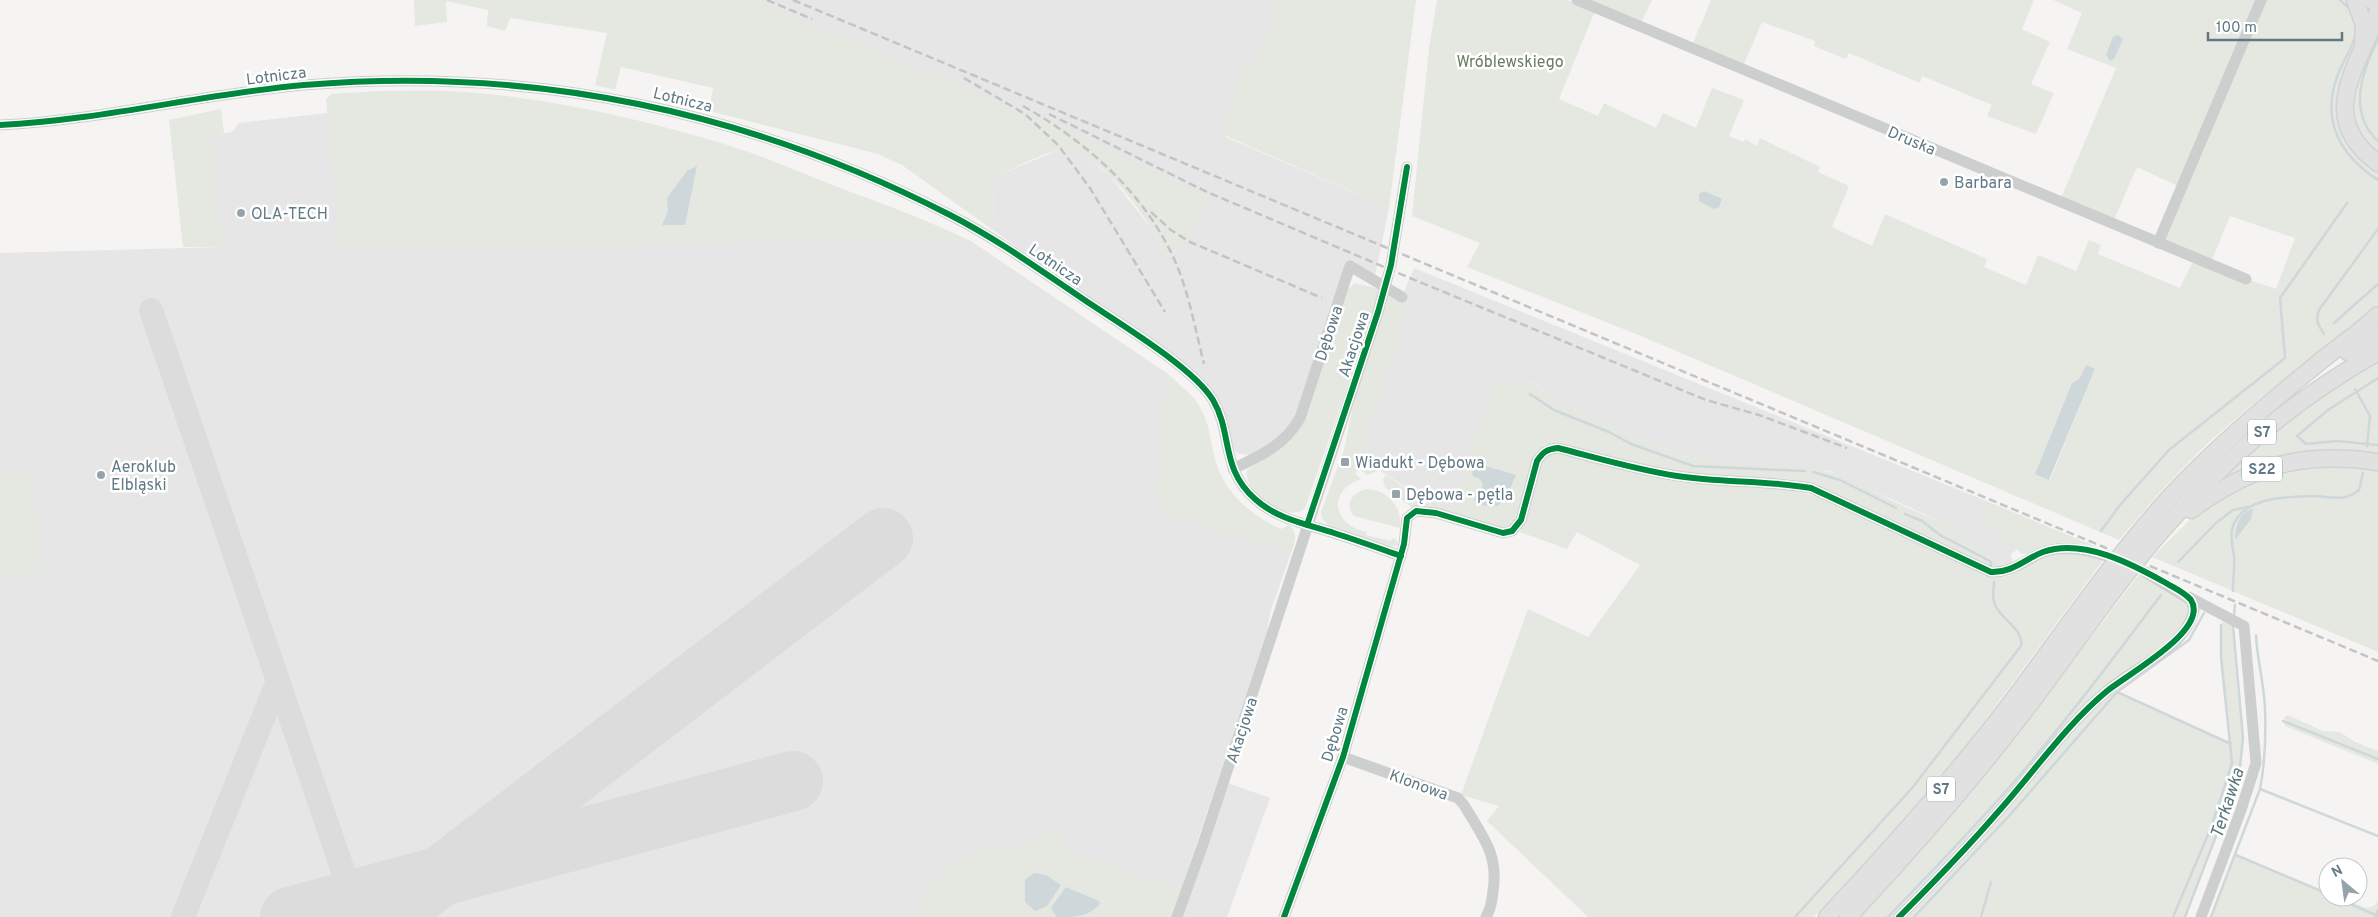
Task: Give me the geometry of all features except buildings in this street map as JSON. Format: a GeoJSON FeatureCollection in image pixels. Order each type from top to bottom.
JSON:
{"type":"FeatureCollection","features":[{"type":"Feature","properties":{"kind":"highway"},"geometry":{"type":"LineString","coordinates":[[2355,0],[2364,25],[2363,44]]}},
{"type":"Feature","properties":{"kind":"highway"},"geometry":{"type":"LineString","coordinates":[[2378,10],[2346,89],[2346,112],[2356,140],[2378,163]]}},
{"type":"Feature","properties":{"kind":"highway"},"geometry":{"type":"LineString","coordinates":[[2283,394],[2311,368],[2353,338],[2378,315]]}},
{"type":"Feature","properties":{"kind":"highway","name":"S7"},"geometry":{"type":"LineString","coordinates":[[1827,917],[1869,872],[1961,766],[2120,556],[2162,506],[2207,459],[2283,394],[2378,335]]}},
{"type":"Feature","properties":{"kind":"highway","name":"S7"},"geometry":{"type":"LineString","coordinates":[[1848,917],[1928,829],[1974,774],[2062,661],[2120,581],[2162,530],[2212,477],[2255,438],[2304,399],[2378,352]]}},
{"type":"Feature","properties":{"kind":"highway","name":"S22"},"geometry":{"type":"LineString","coordinates":[[2162,530],[2240,478],[2273,466],[2317,458],[2352,458],[2378,462]]}},
{"type":"Feature","properties":{"kind":"main road"},"geometry":{"type":"LineString","coordinates":[[2368,0],[2378,4]]}},
{"type":"Feature","properties":{"kind":"street","name":"Druska"},"geometry":{"type":"LineString","coordinates":[[1577,0],[2246,279]]}},
{"type":"Feature","properties":{"kind":"street"},"geometry":{"type":"LineString","coordinates":[[2158,243],[2261,0]]}},
{"type":"Feature","properties":{"kind":"street","name":"Lotnicza"},"geometry":{"type":"LineString","coordinates":[[0,125],[73,119],[271,88],[406,80],[548,88],[640,103],[702,118],[786,144],[852,169],[950,215],[1009,249],[1174,362],[1203,386],[1219,412],[1233,469]]}},
{"type":"Feature","properties":{"kind":"street","name":"Akacjowa"},"geometry":{"type":"LineString","coordinates":[[1177,917],[1378,312],[1391,265],[1407,167]]}},
{"type":"Feature","properties":{"kind":"street","name":"Dębowa"},"geometry":{"type":"LineString","coordinates":[[1233,469],[1272,448],[1293,429],[1300,418],[1350,266],[1402,297]]}},
{"type":"Feature","properties":{"kind":"street","name":"Dębowa"},"geometry":{"type":"LineString","coordinates":[[1284,917],[1343,756],[1401,556],[1406,535],[1407,518],[1416,511],[1436,513],[1503,533],[1512,531],[1521,520],[1537,461],[1549,449],[1558,448],[1641,470],[1678,477],[1786,483],[1811,488],[1991,572],[2001,572],[2014,568],[2042,552],[2056,549],[2068,548],[2107,556]]}},
{"type":"Feature","properties":{"kind":"street"},"geometry":{"type":"LineString","coordinates":[[1233,469],[1244,487],[1260,504],[1283,517],[1401,556]]}},
{"type":"Feature","properties":{"kind":"street"},"geometry":{"type":"LineString","coordinates":[[2145,572],[2244,626],[2256,751],[2252,780],[2201,917]]}},
{"type":"Feature","properties":{"kind":"street"},"geometry":{"type":"LineString","coordinates":[[1899,917],[1998,813],[2078,718],[2114,685],[2163,651],[2179,637],[2193,616],[2194,607],[2188,597]]}},
{"type":"Feature","properties":{"kind":"street","name":"Klonowa"},"geometry":{"type":"LineString","coordinates":[[1343,756],[1458,798],[1464,805],[1494,858],[1496,869],[1494,887],[1490,910],[1486,917]]}},
{"type":"Feature","properties":{"kind":"shaded area"},"geometry":{"type":"Polygon","coordinates":[[[722,0],[1276,0],[1265,43],[1242,67],[1226,137],[1389,208],[1375,275],[1346,264],[1296,415],[1289,426],[1272,443],[1249,455],[1237,453],[1231,445],[1228,422],[1222,405],[1200,376],[993,230],[994,177],[1056,151],[1072,151],[1085,156],[1110,176],[1151,228],[1167,255],[1175,251],[1185,239],[1208,202],[722,0]]]}},
{"type":"Feature","properties":{"kind":"shaded area"},"geometry":{"type":"Polygon","coordinates":[[[2118,35],[2123,39],[2114,59],[2110,61],[2106,55],[2113,37],[2118,35]]]}},
{"type":"Feature","properties":{"kind":"shaded area"},"geometry":{"type":"Polygon","coordinates":[[[328,113],[341,246],[971,241],[1168,374],[1155,492],[1170,515],[1291,553],[1270,613],[1267,634],[1172,917],[0,917],[0,579],[46,573],[27,468],[0,472],[0,253],[223,247],[211,135],[232,132],[239,123],[328,113]]]}},
{"type":"Feature","properties":{"kind":"shaded area"},"geometry":{"type":"Polygon","coordinates":[[[697,166],[685,225],[662,225],[668,211],[667,198],[687,171],[697,166]]]}},
{"type":"Feature","properties":{"kind":"shaded area"},"geometry":{"type":"Polygon","coordinates":[[[1704,191],[1722,199],[1719,207],[1714,209],[1699,201],[1699,194],[1704,191]]]}},
{"type":"Feature","properties":{"kind":"shaded area"},"geometry":{"type":"Polygon","coordinates":[[[1414,268],[1984,500],[1978,513],[2018,549],[2011,554],[2012,563],[1998,567],[1991,566],[1989,554],[1982,545],[1939,521],[1830,471],[1691,459],[1615,428],[1567,405],[1531,382],[1522,382],[1514,378],[1509,384],[1495,382],[1452,506],[1439,506],[1428,502],[1359,457],[1406,313],[1400,302],[1414,268]]]}},
{"type":"Feature","properties":{"kind":"shaded area"},"geometry":{"type":"Polygon","coordinates":[[[2086,365],[2095,369],[2049,480],[2035,474],[2072,383],[2080,378],[2086,365]]]}},
{"type":"Feature","properties":{"kind":"shaded area"},"geometry":{"type":"Polygon","coordinates":[[[1475,463],[1516,475],[1508,493],[1498,506],[1476,505],[1474,499],[1483,485],[1480,479],[1473,476],[1472,469],[1475,463]]]}},
{"type":"Feature","properties":{"kind":"shaded area"},"geometry":{"type":"Polygon","coordinates":[[[2253,509],[2251,519],[2235,540],[2237,525],[2241,517],[2248,510],[2253,509]]]}},
{"type":"Feature","properties":{"kind":"shaded area"},"geometry":{"type":"Polygon","coordinates":[[[1228,783],[1270,798],[1227,917],[1180,917],[1228,783]]]}},
{"type":"Feature","properties":{"kind":"shaded area"},"geometry":{"type":"Polygon","coordinates":[[[1034,873],[1046,875],[1061,885],[1047,906],[1035,911],[1025,902],[1025,880],[1034,873]]]}},
{"type":"Feature","properties":{"kind":"shaded area"},"geometry":{"type":"Polygon","coordinates":[[[1066,887],[1099,901],[1100,904],[1086,914],[1057,917],[1051,908],[1066,887]]]}},
{"type":"Feature","properties":{"kind":"green space"},"geometry":{"type":"Polygon","coordinates":[[[414,0],[753,0],[1093,140],[1211,197],[1186,238],[1174,251],[1167,255],[1136,206],[1107,173],[1091,160],[1074,153],[1058,151],[1035,158],[994,177],[993,230],[902,165],[878,154],[709,111],[713,88],[621,67],[615,90],[595,85],[607,33],[510,18],[505,31],[487,26],[488,10],[446,1],[447,22],[415,26],[414,0]]]}},
{"type":"Feature","properties":{"kind":"green space"},"geometry":{"type":"Polygon","coordinates":[[[1276,0],[1416,0],[1389,208],[1222,134],[1242,67],[1265,43],[1276,0]]]}},
{"type":"Feature","properties":{"kind":"green space","name":"Wróblewskiego"},"geometry":{"type":"Polygon","coordinates":[[[1437,0],[1567,0],[1595,11],[1559,99],[1598,116],[1604,103],[1656,128],[1663,113],[1696,128],[1712,88],[1744,100],[1729,136],[1744,142],[1745,139],[1757,146],[1760,138],[1820,167],[1818,172],[1849,186],[1832,227],[1872,246],[1885,214],[1987,259],[1984,267],[2026,285],[2038,255],[2076,271],[2089,240],[2101,245],[2098,254],[2180,288],[2193,261],[2276,289],[2295,238],[2230,216],[2212,260],[2160,239],[2182,188],[2137,167],[2114,220],[2061,198],[2116,68],[2067,49],[2082,13],[2053,0],[2348,0],[2354,11],[2358,34],[2353,57],[2340,91],[2378,170],[2378,304],[2343,335],[2217,435],[2173,478],[2119,540],[1641,336],[1467,267],[1480,243],[1412,216],[1429,48],[1437,0]],[[2095,369],[2072,383],[2035,474],[2050,480],[2095,369]]]}},
{"type":"Feature","properties":{"kind":"green space"},"geometry":{"type":"Polygon","coordinates":[[[1589,0],[1652,0],[1642,21],[1589,0]]]}},
{"type":"Feature","properties":{"kind":"green space"},"geometry":{"type":"Polygon","coordinates":[[[1711,0],[2034,0],[2022,29],[2050,42],[2031,84],[2054,93],[2036,134],[1987,116],[1992,105],[1922,76],[1920,83],[1849,53],[1846,59],[1814,46],[1815,41],[1762,22],[1744,64],[1693,43],[1711,0]]]}},
{"type":"Feature","properties":{"kind":"green space"},"geometry":{"type":"Polygon","coordinates":[[[2378,23],[2378,157],[2360,137],[2354,123],[2352,94],[2360,64],[2378,23]]]}},
{"type":"Feature","properties":{"kind":"green space"},"geometry":{"type":"Polygon","coordinates":[[[377,91],[449,91],[483,94],[552,103],[620,116],[755,154],[914,216],[971,241],[340,246],[326,99],[332,94],[377,91]]]}},
{"type":"Feature","properties":{"kind":"green space"},"geometry":{"type":"Polygon","coordinates":[[[221,109],[224,133],[211,135],[223,247],[183,247],[169,120],[221,109]]]}},
{"type":"Feature","properties":{"kind":"green space"},"geometry":{"type":"Polygon","coordinates":[[[1355,283],[1379,289],[1374,310],[1305,508],[1298,512],[1278,509],[1259,496],[1247,478],[1247,470],[1290,440],[1347,290],[1355,283]]]}},
{"type":"Feature","properties":{"kind":"green space"},"geometry":{"type":"Polygon","coordinates":[[[1388,294],[1400,302],[1406,313],[1359,457],[1378,471],[1367,475],[1359,469],[1355,474],[1361,479],[1350,484],[1343,491],[1338,507],[1346,522],[1366,532],[1366,535],[1391,541],[1392,538],[1397,540],[1398,545],[1391,547],[1330,527],[1322,518],[1321,512],[1344,450],[1355,397],[1388,294]]]}},
{"type":"Feature","properties":{"kind":"green space"},"geometry":{"type":"Polygon","coordinates":[[[2378,362],[2378,457],[2226,476],[2242,459],[2279,428],[2318,400],[2378,362]]]}},
{"type":"Feature","properties":{"kind":"green space"},"geometry":{"type":"Polygon","coordinates":[[[1168,374],[1190,394],[1200,407],[1208,425],[1217,465],[1222,477],[1237,499],[1257,516],[1269,523],[1281,529],[1289,525],[1292,528],[1295,538],[1291,553],[1170,515],[1155,492],[1168,374]]]}},
{"type":"Feature","properties":{"kind":"green space"},"geometry":{"type":"Polygon","coordinates":[[[1514,378],[1522,382],[1530,382],[1567,405],[1615,428],[1691,459],[1815,468],[1846,477],[1903,506],[1939,521],[1982,545],[1989,554],[1991,566],[1977,562],[1809,483],[1790,479],[1678,473],[1554,443],[1544,445],[1536,452],[1515,521],[1506,528],[1431,509],[1411,507],[1385,487],[1383,480],[1385,475],[1425,499],[1434,503],[1452,506],[1495,382],[1509,384],[1514,378]]]}},
{"type":"Feature","properties":{"kind":"green space"},"geometry":{"type":"Polygon","coordinates":[[[1559,452],[1638,474],[1682,483],[1788,489],[1832,501],[1988,576],[2012,575],[2034,561],[2050,555],[2073,554],[2104,559],[1969,742],[1869,859],[1814,917],[1588,917],[1487,821],[1499,806],[1461,795],[1528,609],[1588,637],[1640,565],[1577,532],[1567,549],[1520,532],[1538,470],[1544,457],[1559,452]]]}},
{"type":"Feature","properties":{"kind":"green space"},"geometry":{"type":"Polygon","coordinates":[[[2308,464],[2378,468],[2378,652],[2152,557],[2199,511],[2241,483],[2308,464]]]}},
{"type":"Feature","properties":{"kind":"green space"},"geometry":{"type":"Polygon","coordinates":[[[28,468],[46,573],[0,579],[0,472],[28,468]]]}},
{"type":"Feature","properties":{"kind":"green space"},"geometry":{"type":"Polygon","coordinates":[[[1365,489],[1380,492],[1392,500],[1399,513],[1400,528],[1354,516],[1350,507],[1351,499],[1356,493],[1365,489]]]}},
{"type":"Feature","properties":{"kind":"green space"},"geometry":{"type":"Polygon","coordinates":[[[1984,500],[2109,552],[2045,546],[2022,554],[1977,512],[1984,500]]]}},
{"type":"Feature","properties":{"kind":"green space"},"geometry":{"type":"Polygon","coordinates":[[[2141,572],[2191,600],[2185,630],[2109,690],[2231,744],[2221,657],[2221,625],[2223,620],[2233,625],[2243,738],[2239,776],[2185,917],[1860,917],[1975,788],[2141,572]]]}},
{"type":"Feature","properties":{"kind":"green space"},"geometry":{"type":"Polygon","coordinates":[[[2288,715],[2323,731],[2340,732],[2355,742],[2378,751],[2378,764],[2285,726],[2284,717],[2288,715]]]}},
{"type":"Feature","properties":{"kind":"green space"},"geometry":{"type":"Polygon","coordinates":[[[1054,827],[1069,851],[1182,890],[1172,917],[918,917],[930,882],[966,853],[1033,845],[1046,828],[1054,827]]]}},
{"type":"Feature","properties":{"kind":"green space"},"geometry":{"type":"Polygon","coordinates":[[[2236,855],[2318,890],[2318,907],[2369,908],[2375,905],[2378,900],[2378,917],[2211,917],[2236,855]]]}},
{"type":"Feature","properties":{"kind":"waterway"},"geometry":{"type":"LineString","coordinates":[[2340,0],[2351,10]]}},
{"type":"Feature","properties":{"kind":"waterway"},"geometry":{"type":"LineString","coordinates":[[2356,34],[2337,77],[2331,109],[2333,123],[2345,149],[2365,171],[2378,180]]}},
{"type":"Feature","properties":{"kind":"waterway"},"geometry":{"type":"LineString","coordinates":[[2378,39],[2367,65],[2360,91],[2360,105],[2363,117],[2368,130],[2378,141]]}},
{"type":"Feature","properties":{"kind":"waterway"},"geometry":{"type":"LineString","coordinates":[[2101,531],[2120,505],[2169,450],[2285,358],[2280,298],[2347,203]]}},
{"type":"Feature","properties":{"kind":"waterway","name":"Terkawka"},"geometry":{"type":"LineString","coordinates":[[2324,334],[2318,322],[2319,310],[2378,229]]}},
{"type":"Feature","properties":{"kind":"waterway"},"geometry":{"type":"LineString","coordinates":[[2334,323],[2378,284]]}},
{"type":"Feature","properties":{"kind":"waterway"},"geometry":{"type":"LineString","coordinates":[[2378,378],[2328,410],[2297,436],[2306,444],[2337,441],[2378,445]]}},
{"type":"Feature","properties":{"kind":"waterway","name":"Terkawka"},"geometry":{"type":"LineString","coordinates":[[2355,389],[2370,416],[2367,446]]}},
{"type":"Feature","properties":{"kind":"waterway"},"geometry":{"type":"LineString","coordinates":[[1530,394],[1554,410],[1609,432],[1631,444],[1693,466],[1805,471]]}},
{"type":"Feature","properties":{"kind":"waterway"},"geometry":{"type":"LineString","coordinates":[[1813,472],[1840,480],[1896,508]]}},
{"type":"Feature","properties":{"kind":"waterway","name":"Terkawka"},"geometry":{"type":"LineString","coordinates":[[2233,591],[2234,560],[2231,532],[2237,518],[2244,510],[2277,498],[2311,496],[2342,498],[2359,490],[2363,473]]}},
{"type":"Feature","properties":{"kind":"waterway"},"geometry":{"type":"LineString","coordinates":[[2178,562],[2216,523],[2233,510],[2248,507]]}},
{"type":"Feature","properties":{"kind":"waterway"},"geometry":{"type":"LineString","coordinates":[[1905,514],[1922,521],[1940,535],[1991,562],[1991,566]]}},
{"type":"Feature","properties":{"kind":"waterway"},"geometry":{"type":"LineString","coordinates":[[1795,917],[1913,787],[2021,646],[2019,634],[1996,608],[1993,597],[1994,582]]}},
{"type":"Feature","properties":{"kind":"waterway"},"geometry":{"type":"LineString","coordinates":[[1888,917],[1972,829],[2020,775],[2074,709],[2161,595]]}},
{"type":"Feature","properties":{"kind":"waterway","name":"Terkawka"},"geometry":{"type":"LineString","coordinates":[[2234,616],[2235,605]]}},
{"type":"Feature","properties":{"kind":"waterway"},"geometry":{"type":"LineString","coordinates":[[1914,917],[2009,816],[2117,692],[2189,640],[2204,613]]}},
{"type":"Feature","properties":{"kind":"waterway"},"geometry":{"type":"LineString","coordinates":[[2173,917],[2212,825],[2232,763],[2221,657],[2221,625]]}},
{"type":"Feature","properties":{"kind":"waterway","name":"Terkawka"},"geometry":{"type":"LineString","coordinates":[[2185,917],[2239,776],[2243,738],[2233,625]]}},
{"type":"Feature","properties":{"kind":"waterway"},"geometry":{"type":"LineString","coordinates":[[2211,917],[2260,789],[2262,779],[2265,748],[2265,708],[2256,635]]}},
{"type":"Feature","properties":{"kind":"waterway"},"geometry":{"type":"LineString","coordinates":[[2117,692],[2231,744]]}},
{"type":"Feature","properties":{"kind":"waterway"},"geometry":{"type":"LineString","coordinates":[[2283,721],[2378,759]]}},
{"type":"Feature","properties":{"kind":"waterway"},"geometry":{"type":"LineString","coordinates":[[2260,789],[2378,836]]}},
{"type":"Feature","properties":{"kind":"waterway"},"geometry":{"type":"LineString","coordinates":[[2236,855],[2318,890]]}},
{"type":"Feature","properties":{"kind":"waterway"},"geometry":{"type":"LineString","coordinates":[[1981,917],[1991,882]]}},
{"type":"Feature","properties":{"kind":"waterway"},"geometry":{"type":"LineString","coordinates":[[2357,907],[2378,916]]}},
{"type":"Feature","properties":{"kind":"waterway"},"geometry":{"type":"LineString","coordinates":[[2375,917],[2378,910]]}},
{"type":"Feature","properties":{"kind":"taxiway"},"geometry":{"type":"LineString","coordinates":[[151,310],[353,900]]}},
{"type":"Feature","properties":{"kind":"taxiway"},"geometry":{"type":"LineString","coordinates":[[183,917],[278,681]]}},
{"type":"Feature","properties":{"kind":"runway"},"geometry":{"type":"LineString","coordinates":[[387,917],[883,538]]}},
{"type":"Feature","properties":{"kind":"runway"},"geometry":{"type":"LineString","coordinates":[[290,917],[793,781]]}},
{"type":"Feature","properties":{"kind":"railway"},"geometry":{"type":"LineString","coordinates":[[767,0],[812,19]]}},
{"type":"Feature","properties":{"kind":"railway"},"geometry":{"type":"LineString","coordinates":[[793,0],[2111,550]]}},
{"type":"Feature","properties":{"kind":"railway"},"geometry":{"type":"LineString","coordinates":[[964,78],[1025,114],[1058,145],[1090,188],[1165,312]]}},
{"type":"Feature","properties":{"kind":"railway"},"geometry":{"type":"LineString","coordinates":[[1023,106],[1071,137],[1093,155],[1134,195],[1151,218],[1166,242],[1178,268],[1204,364]]}},
{"type":"Feature","properties":{"kind":"railway"},"geometry":{"type":"LineString","coordinates":[[1049,114],[1207,192],[1410,278],[1706,400],[1759,415],[1847,448]]}},
{"type":"Feature","properties":{"kind":"railway"},"geometry":{"type":"LineString","coordinates":[[1151,212],[1171,230],[1190,242],[1322,298]]}},
{"type":"Feature","properties":{"kind":"railway"},"geometry":{"type":"LineString","coordinates":[[2150,566],[2378,661]]}},
{"type":"Feature","properties":{"kind":"cycle path"},"geometry":{"type":"LineString","coordinates":[[0,125],[115,113],[266,89],[304,85],[389,81],[472,83],[555,90],[636,104],[717,123],[796,148],[874,179],[950,215],[1001,244],[1153,346],[1203,387],[1213,400],[1219,413],[1236,475],[1255,499],[1264,506],[1292,520],[1401,556]]}},
{"type":"Feature","properties":{"kind":"cycle path"},"geometry":{"type":"LineString","coordinates":[[1307,525],[1378,312],[1391,265],[1407,167]]}},
{"type":"Feature","properties":{"kind":"cycle path"},"geometry":{"type":"LineString","coordinates":[[1284,917],[1343,757],[1404,544],[1407,518],[1416,511],[1436,513],[1503,533],[1512,531],[1521,520],[1537,461],[1541,455],[1551,449],[1558,448],[1632,467],[1677,476],[1811,488],[1991,572],[2005,570],[2043,552],[2074,548],[2091,551],[2107,555],[2138,568],[2179,590],[2191,600],[2194,612],[2189,625],[2178,638],[2107,691],[2077,719],[1974,839],[1899,917]]}},
{"type":"Feature","properties":{"kind":"place","name":"Barbara"},"geometry":{"type":"Point","coordinates":[1944,182]}},
{"type":"Feature","properties":{"kind":"place","name":"OLA-TECH"},"geometry":{"type":"Point","coordinates":[241,213]}},
{"type":"Feature","properties":{"kind":"place","name":"Wiadukt - Dębowa"},"geometry":{"type":"Point","coordinates":[1345,462]}},
{"type":"Feature","properties":{"kind":"place","name":"Aeroklub Elbląski"},"geometry":{"type":"Point","coordinates":[101,475]}},
{"type":"Feature","properties":{"kind":"place","name":"Dębowa - pętla"},"geometry":{"type":"Point","coordinates":[1396,494]}}]}
